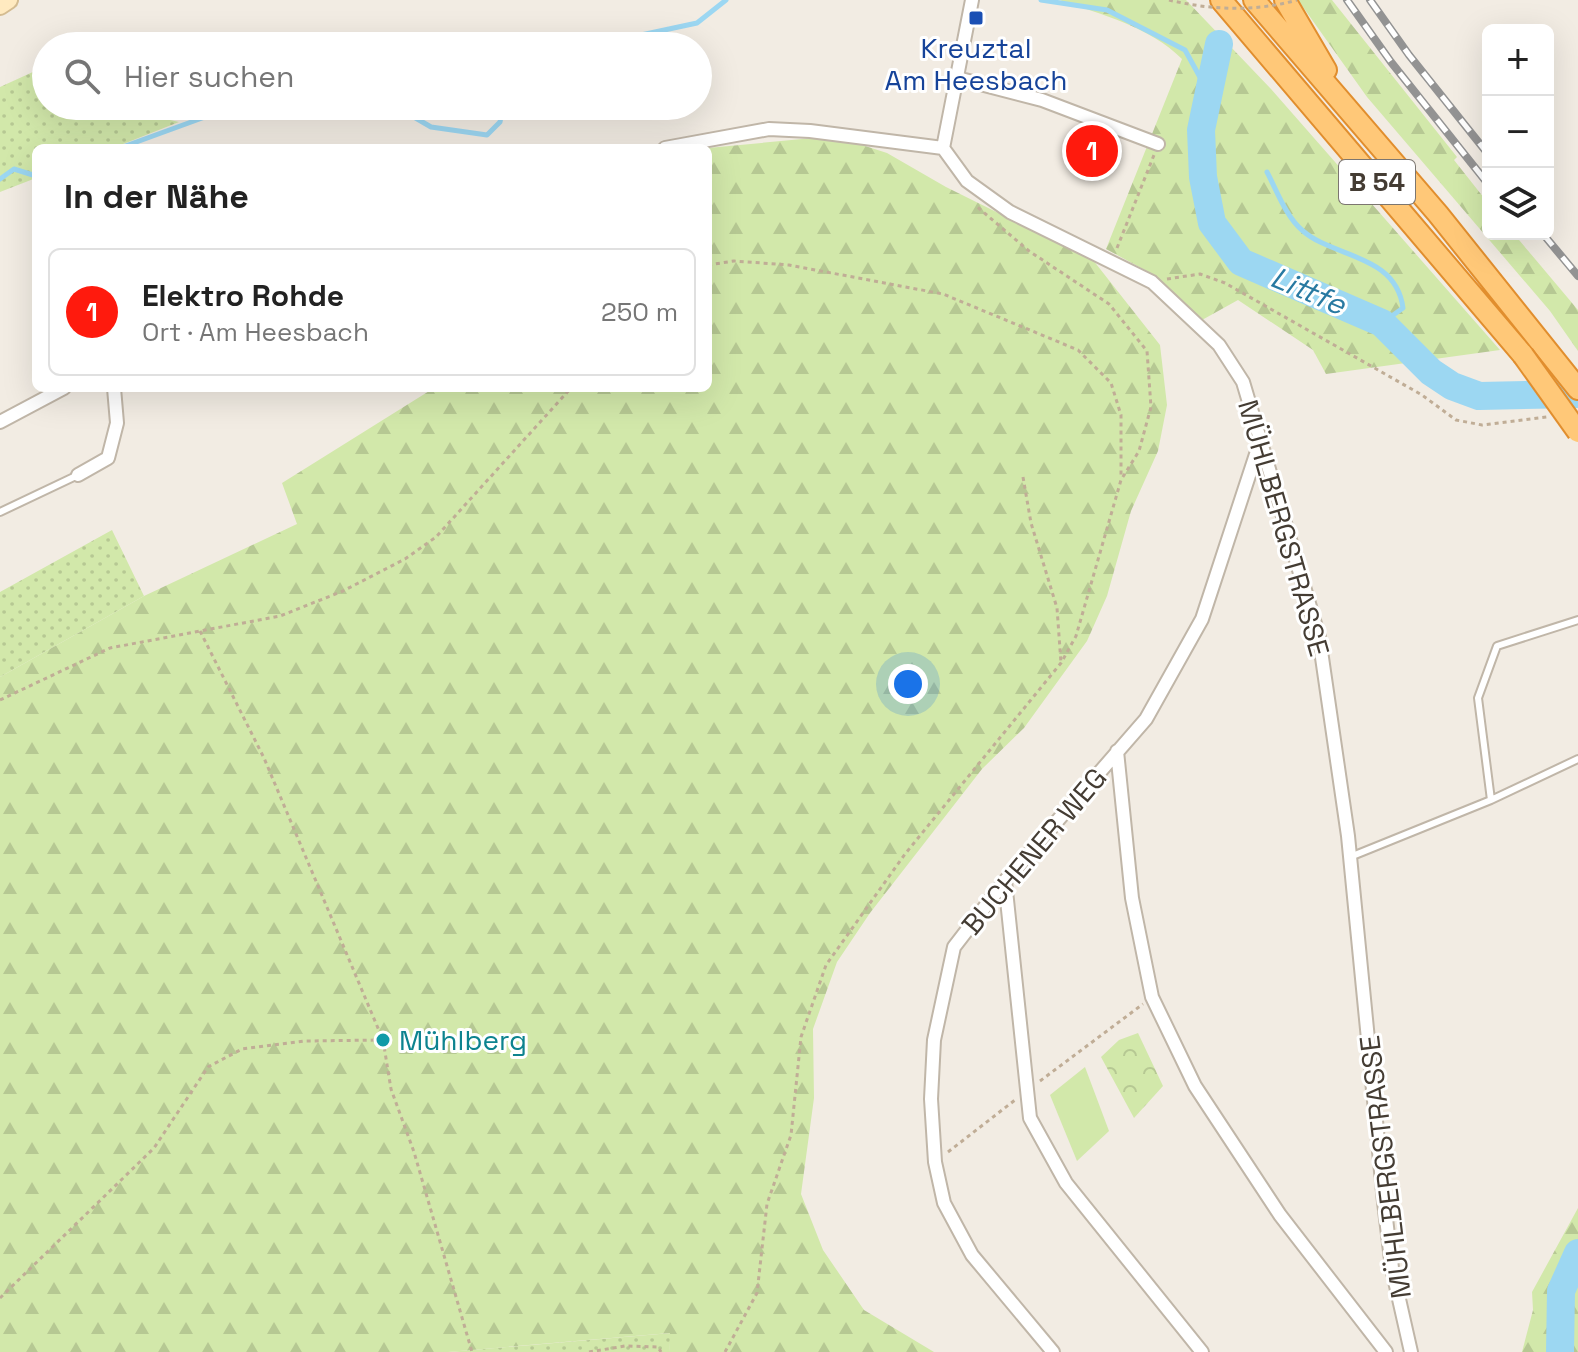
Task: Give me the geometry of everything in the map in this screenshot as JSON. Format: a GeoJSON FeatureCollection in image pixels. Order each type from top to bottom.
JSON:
{"type":"FeatureCollection","features":[{"type":"Feature","properties":{"kind":"highway","name":"B 54"},"geometry":{"type":"LineString","coordinates":[[1221,0],[1523,355],[1578,432]]}},
{"type":"Feature","properties":{"kind":"highway","name":"B 54"},"geometry":{"type":"LineString","coordinates":[[1254,0],[1353,114],[1578,389]]}},
{"type":"Feature","properties":{"kind":"highway"},"geometry":{"type":"LineString","coordinates":[[1285,0],[1353,114]]}},
{"type":"Feature","properties":{"kind":"main road"},"geometry":{"type":"LineString","coordinates":[[0,6],[9,0]]}},
{"type":"Feature","properties":{"kind":"street"},"geometry":{"type":"LineString","coordinates":[[687,144],[769,129],[810,131],[943,148],[972,0]]}},
{"type":"Feature","properties":{"kind":"street"},"geometry":{"type":"LineString","coordinates":[[957,78],[1042,100],[1158,144]]}},
{"type":"Feature","properties":{"kind":"street","name":"MÜHLBERGSTRASSE"},"geometry":{"type":"LineString","coordinates":[[943,148],[967,181],[1010,212],[1152,282],[1219,345],[1243,382],[1319,637],[1350,857],[1392,1268],[1411,1352]]}},
{"type":"Feature","properties":{"kind":"street"},"geometry":{"type":"LineString","coordinates":[[0,422],[56,392]]}},
{"type":"Feature","properties":{"kind":"street"},"geometry":{"type":"LineString","coordinates":[[78,475],[108,458],[117,423],[114,392]]}},
{"type":"Feature","properties":{"kind":"street","name":"BUCHENER WEG"},"geometry":{"type":"LineString","coordinates":[[1053,1352],[972,1255],[944,1203],[935,1162],[931,1099],[934,1040],[954,947],[1005,881],[1146,719],[1202,619],[1260,442]]}},
{"type":"Feature","properties":{"kind":"street"},"geometry":{"type":"LineString","coordinates":[[1117,751],[1132,898],[1152,997],[1195,1086],[1271,1202],[1386,1352]]}},
{"type":"Feature","properties":{"kind":"street"},"geometry":{"type":"LineString","coordinates":[[1005,881],[1030,1118],[1066,1183],[1202,1352]]}},
{"type":"Feature","properties":{"kind":"lane"},"geometry":{"type":"LineString","coordinates":[[0,512],[78,475]]}},
{"type":"Feature","properties":{"kind":"lane"},"geometry":{"type":"LineString","coordinates":[[1491,800],[1478,698],[1497,646],[1578,620]]}},
{"type":"Feature","properties":{"kind":"lane"},"geometry":{"type":"LineString","coordinates":[[1350,857],[1491,800],[1578,759]]}},
{"type":"Feature","properties":{"kind":"path"},"geometry":{"type":"LineString","coordinates":[[1169,0],[1200,7],[1236,8],[1297,0]]}},
{"type":"Feature","properties":{"kind":"path"},"geometry":{"type":"LineString","coordinates":[[1112,260],[1158,144]]}},
{"type":"Feature","properties":{"kind":"path"},"geometry":{"type":"LineString","coordinates":[[725,1352],[757,1293],[767,1204],[791,1135],[801,1037],[826,965],[896,866],[1061,663],[1076,636],[1121,480],[1139,451],[1151,407],[1147,351],[1109,304],[1029,251],[970,201]]}},
{"type":"Feature","properties":{"kind":"path"},"geometry":{"type":"LineString","coordinates":[[712,264],[734,261],[789,265],[943,294],[1078,350],[1111,383],[1121,415],[1121,480]]}},
{"type":"Feature","properties":{"kind":"path"},"geometry":{"type":"LineString","coordinates":[[1152,282],[1200,274],[1225,283],[1422,395],[1456,420],[1482,425],[1548,416]]}},
{"type":"Feature","properties":{"kind":"path"},"geometry":{"type":"LineString","coordinates":[[0,700],[110,648],[280,616],[343,591],[405,559],[436,537],[567,392]]}},
{"type":"Feature","properties":{"kind":"path"},"geometry":{"type":"LineString","coordinates":[[1023,477],[1025,503],[1057,608],[1061,663]]}},
{"type":"Feature","properties":{"kind":"path"},"geometry":{"type":"LineString","coordinates":[[200,631],[264,758],[383,1040],[391,1089],[414,1152],[472,1352]]}},
{"type":"Feature","properties":{"kind":"path"},"geometry":{"type":"LineString","coordinates":[[955,1146],[1152,997]]}},
{"type":"Feature","properties":{"kind":"path"},"geometry":{"type":"LineString","coordinates":[[0,1298],[154,1148],[208,1067],[242,1049],[305,1041],[383,1040]]}},
{"type":"Feature","properties":{"kind":"path"},"geometry":{"type":"LineString","coordinates":[[589,1352],[625,1346],[658,1347],[661,1352]]}},
{"type":"Feature","properties":{"kind":"green space"},"geometry":{"type":"Polygon","coordinates":[[[1059,0],[1186,0],[1271,89],[1500,350],[1326,374],[1313,350],[1238,300],[1202,320],[1154,275],[1106,249],[1182,59],[1140,30],[1059,0]]]}},
{"type":"Feature","properties":{"kind":"green space"},"geometry":{"type":"Polygon","coordinates":[[[1298,0],[1332,0],[1457,157],[1454,160],[1482,195],[1482,231],[1367,97],[1298,0]]]}},
{"type":"Feature","properties":{"kind":"green space"},"geometry":{"type":"Polygon","coordinates":[[[32,72],[32,120],[179,122],[123,144],[32,144],[32,180],[0,192],[0,87],[32,72]]]}},
{"type":"Feature","properties":{"kind":"green space"},"geometry":{"type":"Polygon","coordinates":[[[834,136],[887,153],[946,187],[1093,260],[1160,345],[1167,405],[1158,451],[1131,511],[1107,596],[1087,641],[1024,728],[982,769],[870,913],[837,962],[813,1029],[814,1098],[801,1194],[823,1250],[864,1310],[934,1352],[669,1352],[670,1333],[448,1352],[0,1352],[0,677],[144,596],[297,524],[282,483],[428,392],[712,392],[712,148],[834,136]]]}},
{"type":"Feature","properties":{"kind":"green space"},"geometry":{"type":"Polygon","coordinates":[[[1489,240],[1519,240],[1578,310],[1578,351],[1550,311],[1489,240]]]}},
{"type":"Feature","properties":{"kind":"green space"},"geometry":{"type":"Polygon","coordinates":[[[112,530],[144,596],[0,677],[0,592],[112,530]]]}},
{"type":"Feature","properties":{"kind":"green space"},"geometry":{"type":"Polygon","coordinates":[[[1138,1033],[1163,1086],[1134,1118],[1101,1057],[1119,1040],[1138,1033]]]}},
{"type":"Feature","properties":{"kind":"green space"},"geometry":{"type":"Polygon","coordinates":[[[1085,1067],[1109,1131],[1077,1161],[1050,1095],[1085,1067]]]}},
{"type":"Feature","properties":{"kind":"green space"},"geometry":{"type":"Polygon","coordinates":[[[1578,1208],[1578,1352],[1522,1352],[1533,1310],[1532,1292],[1578,1208]]]}},
{"type":"Feature","properties":{"kind":"green space"},"geometry":{"type":"Polygon","coordinates":[[[671,1333],[669,1352],[448,1352],[671,1333]]]}},
{"type":"Feature","properties":{"kind":"waterway"},"geometry":{"type":"LineString","coordinates":[[655,32],[697,23],[726,0]]}},
{"type":"Feature","properties":{"kind":"waterway"},"geometry":{"type":"LineString","coordinates":[[1041,0],[1107,10],[1185,50],[1207,90]]}},
{"type":"Feature","properties":{"kind":"waterway","name":"Littfe"},"geometry":{"type":"LineString","coordinates":[[1219,44],[1201,130],[1203,177],[1212,223],[1241,262],[1382,323],[1431,372],[1452,386],[1479,396],[1578,394]]}},
{"type":"Feature","properties":{"kind":"waterway"},"geometry":{"type":"LineString","coordinates":[[131,144],[197,120]]}},
{"type":"Feature","properties":{"kind":"waterway"},"geometry":{"type":"LineString","coordinates":[[419,120],[431,127],[487,135],[500,120]]}},
{"type":"Feature","properties":{"kind":"waterway"},"geometry":{"type":"LineString","coordinates":[[0,179],[14,169],[32,175]]}},
{"type":"Feature","properties":{"kind":"waterway"},"geometry":{"type":"LineString","coordinates":[[1267,172],[1287,211],[1303,231],[1316,240],[1362,259],[1389,277],[1398,290],[1403,308],[1382,323]]}},
{"type":"Feature","properties":{"kind":"waterway"},"geometry":{"type":"LineString","coordinates":[[1560,1352],[1561,1291],[1578,1253]]}},
{"type":"Feature","properties":{"kind":"railway"},"geometry":{"type":"LineString","coordinates":[[1347,0],[1391,62],[1482,176]]}},
{"type":"Feature","properties":{"kind":"railway"},"geometry":{"type":"LineString","coordinates":[[1370,0],[1409,55],[1482,146]]}},
{"type":"Feature","properties":{"kind":"railway"},"geometry":{"type":"LineString","coordinates":[[1548,240],[1578,276]]}},
{"type":"Feature","properties":{"kind":"place","name":"Kreuztal Am Heesbach"},"geometry":{"type":"Point","coordinates":[976,18]}},
{"type":"Feature","properties":{"kind":"place","name":"Elektro Rohde"},"geometry":{"type":"Point","coordinates":[1092,151]}},
{"type":"Feature","properties":{"kind":"place","name":"Mühlberg"},"geometry":{"type":"Point","coordinates":[383,1040]}}]}
